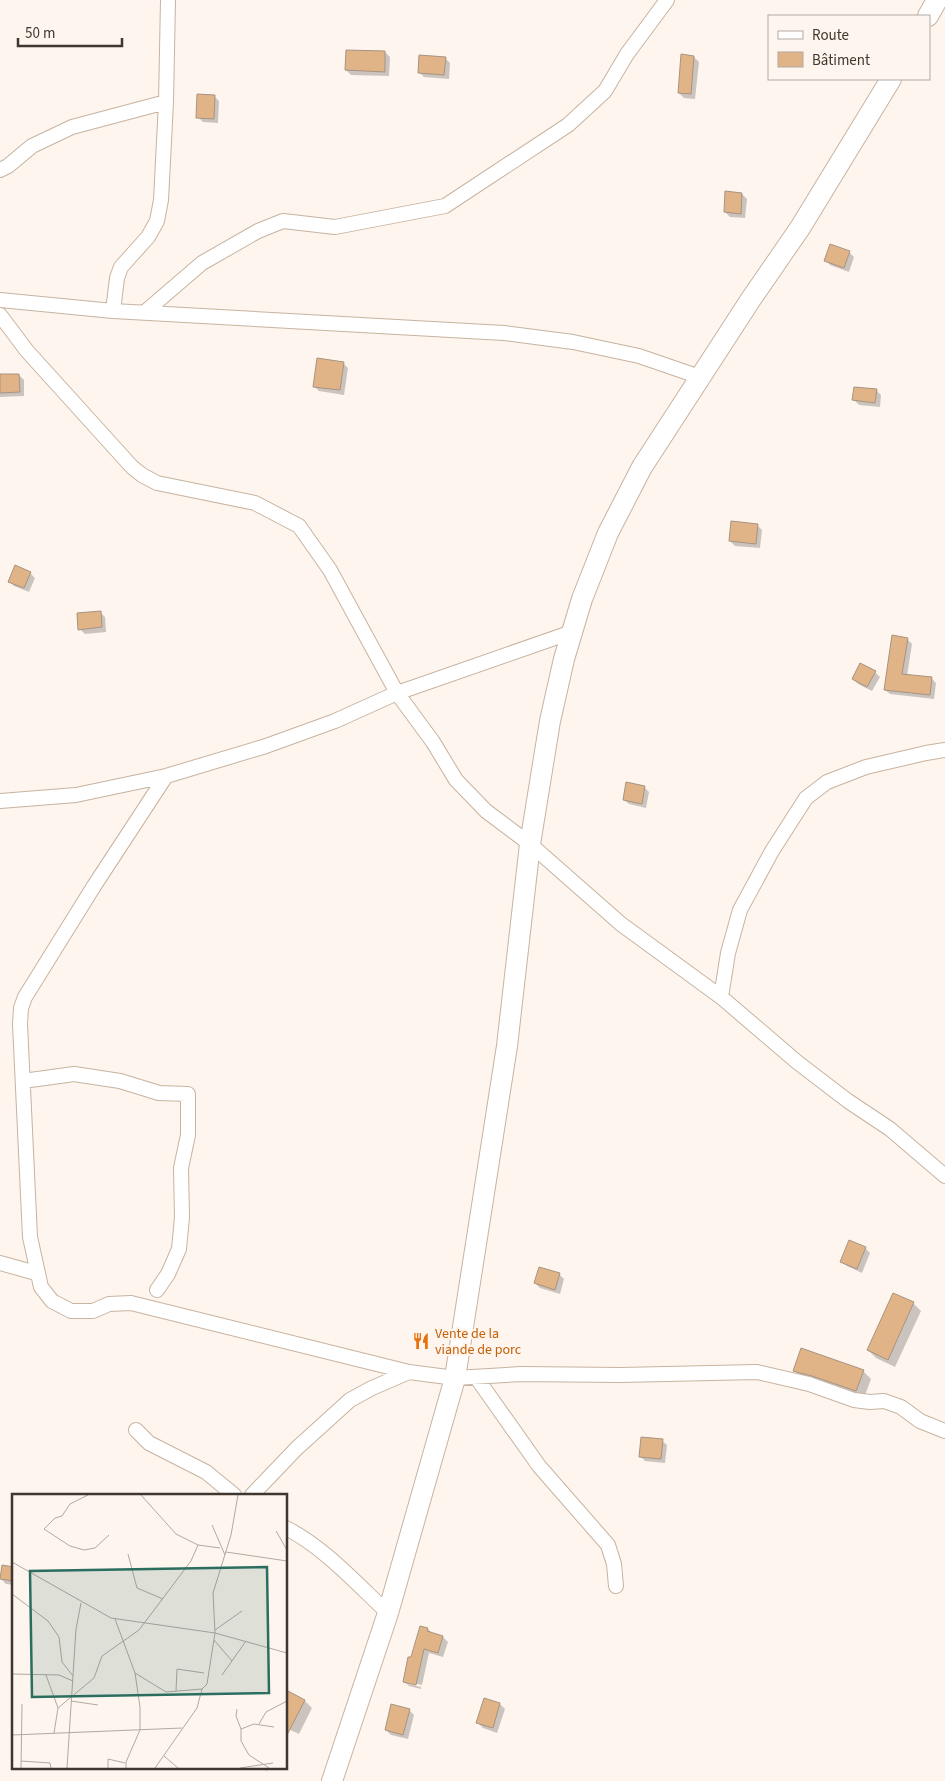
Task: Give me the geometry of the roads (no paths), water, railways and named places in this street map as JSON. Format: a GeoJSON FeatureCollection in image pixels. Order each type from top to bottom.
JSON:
{"type":"FeatureCollection","features":[{"type":"Feature","properties":{"kind":"main road"},"geometry":{"type":"LineString","coordinates":[[929,15],[937,0]]}},
{"type":"Feature","properties":{"kind":"main road"},"geometry":{"type":"LineString","coordinates":[[332,1781],[388,1613],[455,1378],[507,1046],[530,844],[550,721],[582,598],[608,533],[642,466],[800,228],[890,80]]}},
{"type":"Feature","properties":{"kind":"street"},"geometry":{"type":"LineString","coordinates":[[113,311],[116,278],[121,267],[148,237],[157,221],[161,200],[166,102],[168,0]]}},
{"type":"Feature","properties":{"kind":"street"},"geometry":{"type":"LineString","coordinates":[[144,312],[202,263],[258,230],[283,221],[335,227],[445,206],[568,125],[605,91],[626,54],[667,0]]}},
{"type":"Feature","properties":{"kind":"street"},"geometry":{"type":"LineString","coordinates":[[0,170],[8,166],[32,146],[72,127],[166,102]]}},
{"type":"Feature","properties":{"kind":"street"},"geometry":{"type":"LineString","coordinates":[[0,300],[113,311],[504,333],[573,342],[639,356],[700,378]]}},
{"type":"Feature","properties":{"kind":"street"},"geometry":{"type":"LineString","coordinates":[[0,315],[27,351],[132,468],[157,483],[255,503],[298,526],[330,570],[397,693],[433,742],[456,780],[486,811],[530,844],[621,924],[721,997],[797,1062],[848,1101],[890,1129],[945,1176]]}},
{"type":"Feature","properties":{"kind":"street"},"geometry":{"type":"LineString","coordinates":[[0,801],[76,795],[166,776],[266,746],[335,721],[397,693],[572,632]]}},
{"type":"Feature","properties":{"kind":"street"},"geometry":{"type":"LineString","coordinates":[[721,997],[728,953],[740,910],[772,852],[806,798],[827,782],[866,767],[945,750]]}},
{"type":"Feature","properties":{"kind":"street"},"geometry":{"type":"LineString","coordinates":[[166,776],[94,886],[25,997],[21,1008],[22,1081],[30,1237],[36,1273],[41,1287],[52,1301],[71,1311],[93,1311],[109,1304],[131,1303],[410,1372],[455,1378],[520,1374],[620,1375],[757,1372],[809,1384],[854,1400],[884,1401],[901,1407],[920,1421],[945,1431]]}},
{"type":"Feature","properties":{"kind":"street"},"geometry":{"type":"LineString","coordinates":[[22,1081],[74,1074],[120,1081],[160,1093],[188,1094],[188,1135],[182,1168],[182,1217],[179,1249],[168,1274],[157,1290]]}},
{"type":"Feature","properties":{"kind":"street"},"geometry":{"type":"LineString","coordinates":[[0,1263],[36,1273]]}},
{"type":"Feature","properties":{"kind":"street"},"geometry":{"type":"LineString","coordinates":[[253,1494],[297,1448],[350,1400],[372,1388],[410,1372]]}},
{"type":"Feature","properties":{"kind":"street"},"geometry":{"type":"LineString","coordinates":[[476,1377],[539,1466],[608,1545],[614,1564],[616,1586]]}},
{"type":"Feature","properties":{"kind":"street"},"geometry":{"type":"LineString","coordinates":[[136,1430],[149,1443],[206,1472],[233,1494]]}},
{"type":"Feature","properties":{"kind":"street"},"geometry":{"type":"LineString","coordinates":[[288,1529],[303,1536],[388,1613]]}},
{"type":"Feature","properties":{"kind":"place","name":"Vente de la viande de porc"},"geometry":{"type":"Point","coordinates":[421,1341]}}]}
